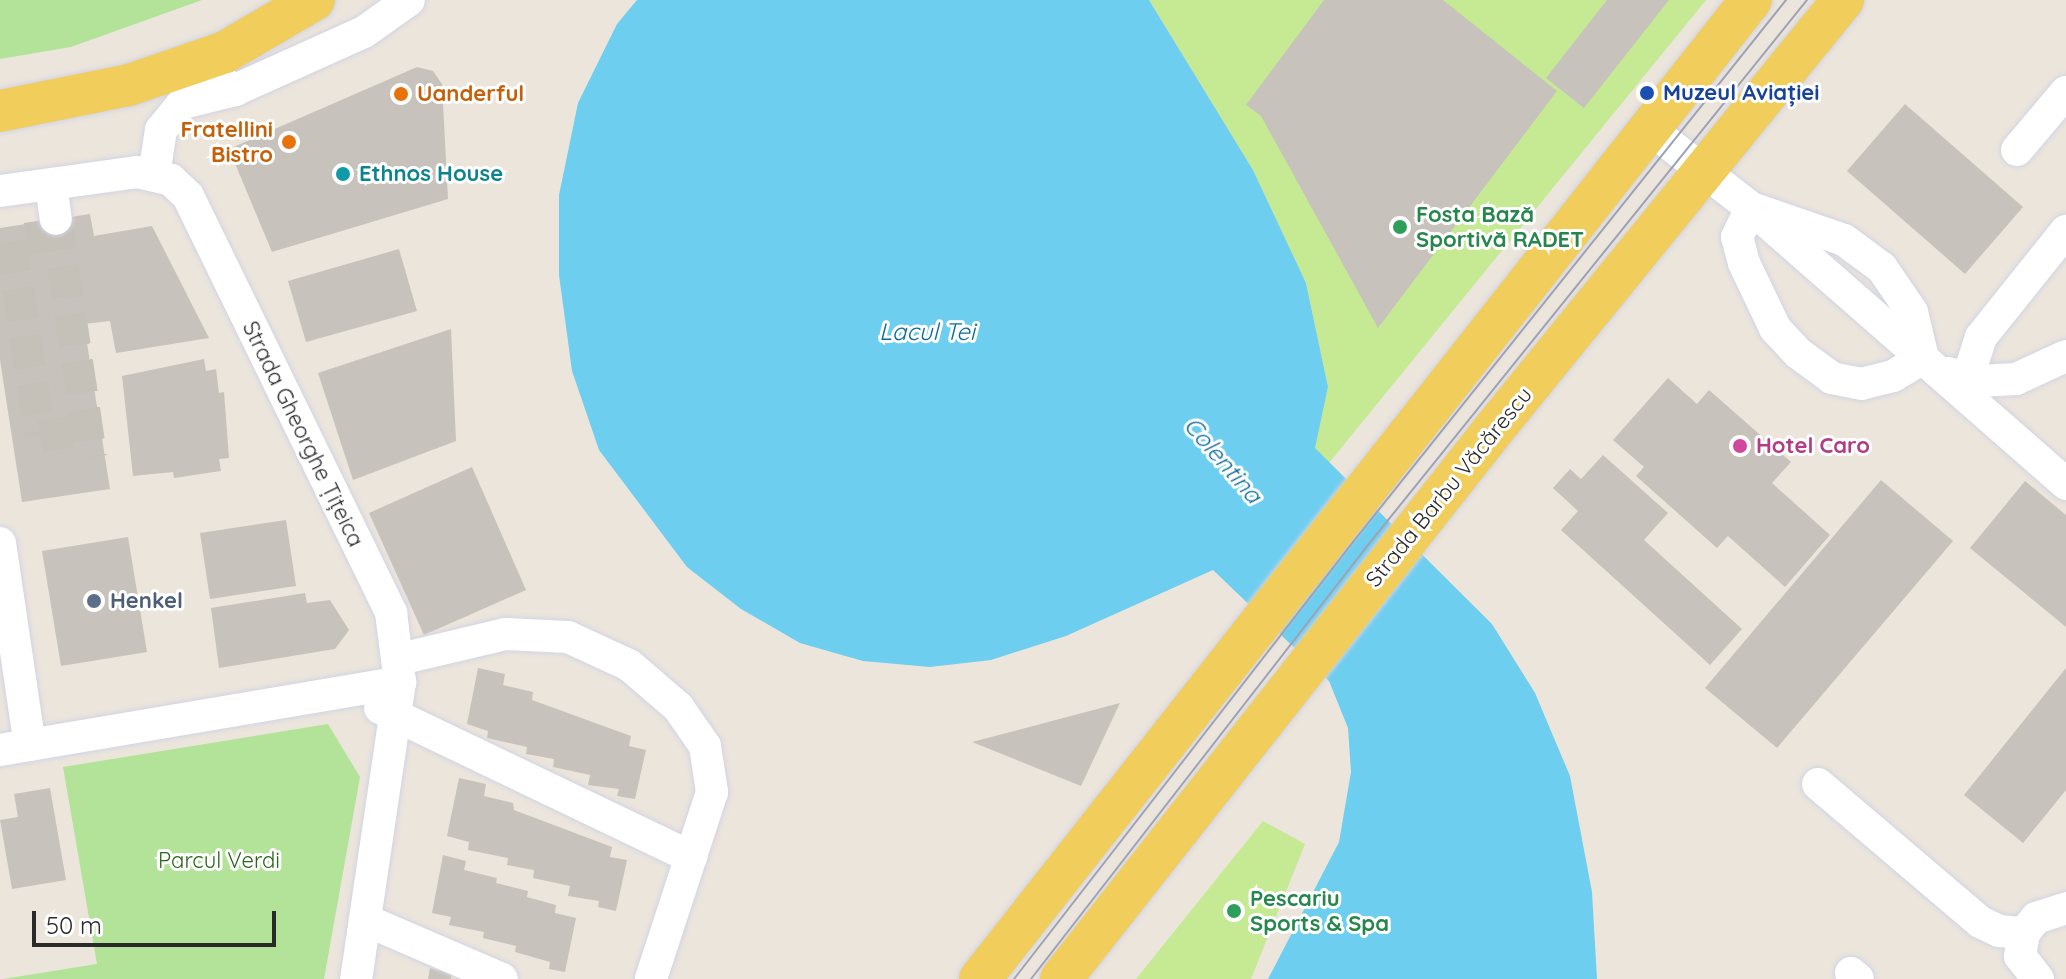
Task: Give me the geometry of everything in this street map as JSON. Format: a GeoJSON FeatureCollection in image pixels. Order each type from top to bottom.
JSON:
{"type":"FeatureCollection","features":[{"type":"Feature","properties":{"kind":"main road"},"geometry":{"type":"LineString","coordinates":[[0,111],[129,85],[225,52],[314,0]]}},
{"type":"Feature","properties":{"kind":"main road"},"geometry":{"type":"LineString","coordinates":[[980,979],[1751,0]]}},
{"type":"Feature","properties":{"kind":"main road","name":"Strada Barbu Văcărescu"},"geometry":{"type":"LineString","coordinates":[[1061,979],[1494,429],[1843,0]]}},
{"type":"Feature","properties":{"kind":"street"},"geometry":{"type":"LineString","coordinates":[[0,191],[137,172],[154,175],[161,130],[183,103],[235,90],[379,9],[409,0]]}},
{"type":"Feature","properties":{"kind":"street"},"geometry":{"type":"LineString","coordinates":[[191,63],[235,90]]}},
{"type":"Feature","properties":{"kind":"street"},"geometry":{"type":"LineString","coordinates":[[2017,150],[2066,92]]}},
{"type":"Feature","properties":{"kind":"street"},"geometry":{"type":"LineString","coordinates":[[1650,129],[1751,208],[2066,484]]}},
{"type":"Feature","properties":{"kind":"street","name":"Strada Gheorghe Țițeica"},"geometry":{"type":"LineString","coordinates":[[154,175],[171,180],[188,196],[391,613],[400,670],[396,718],[356,979]]}},
{"type":"Feature","properties":{"kind":"street"},"geometry":{"type":"LineString","coordinates":[[51,185],[56,219]]}},
{"type":"Feature","properties":{"kind":"street"},"geometry":{"type":"LineString","coordinates":[[1751,208],[1737,237],[1744,263],[1775,328],[1798,353],[1832,378],[1862,384],[1893,376],[1926,362],[1967,380],[2016,379],[2066,356]]}},
{"type":"Feature","properties":{"kind":"street"},"geometry":{"type":"LineString","coordinates":[[1967,380],[1981,337],[2066,231]]}},
{"type":"Feature","properties":{"kind":"street"},"geometry":{"type":"LineString","coordinates":[[0,543],[15,748],[350,690],[506,634],[539,634],[587,643],[629,665],[678,707],[711,766],[710,802],[651,979]]}},
{"type":"Feature","properties":{"kind":"street"},"geometry":{"type":"LineString","coordinates":[[350,690],[396,718],[691,857]]}},
{"type":"Feature","properties":{"kind":"street"},"geometry":{"type":"LineString","coordinates":[[1818,784],[1980,922],[1999,931],[2024,933]]}},
{"type":"Feature","properties":{"kind":"street"},"geometry":{"type":"LineString","coordinates":[[2038,979],[2020,956],[2024,933],[2036,918],[2066,908]]}},
{"type":"Feature","properties":{"kind":"street"},"geometry":{"type":"LineString","coordinates":[[365,920],[502,979]]}},
{"type":"Feature","properties":{"kind":"green space"},"geometry":{"type":"Polygon","coordinates":[[[0,0],[202,0],[71,47],[0,59],[0,0]]]}},
{"type":"Feature","properties":{"kind":"green space","name":"Fosta Bază Sportivă RADET"},"geometry":{"type":"Polygon","coordinates":[[[1149,0],[1706,0],[1329,463],[1314,448],[1328,387],[1306,283],[1253,170],[1149,0]]]}},
{"type":"Feature","properties":{"kind":"green space","name":"Parcul Verdi"},"geometry":{"type":"Polygon","coordinates":[[[328,724],[360,777],[324,979],[3,979],[97,964],[63,767],[328,724]]]}},
{"type":"Feature","properties":{"kind":"green space","name":"Pescariu Sports & Spa"},"geometry":{"type":"Polygon","coordinates":[[[1263,821],[1305,844],[1251,979],[1136,979],[1263,821]]]}},
{"type":"Feature","properties":{"kind":"water","name":"Lacul Tei"},"geometry":{"type":"Polygon","coordinates":[[[637,0],[1149,0],[1253,170],[1306,283],[1328,387],[1315,448],[1492,624],[1535,693],[1570,776],[1592,892],[1597,979],[1268,979],[1339,842],[1351,772],[1348,728],[1329,681],[1213,570],[1066,636],[991,660],[930,667],[863,661],[800,643],[741,609],[687,567],[599,450],[572,371],[559,275],[559,195],[578,103],[617,24],[637,0]]]}},
{"type":"Feature","properties":{"kind":"building"},"geometry":{"type":"Polygon","coordinates":[[[1324,0],[1443,0],[1557,91],[1378,328],[1261,116],[1246,105],[1324,0]]]}},
{"type":"Feature","properties":{"kind":"building"},"geometry":{"type":"Polygon","coordinates":[[[1607,0],[1669,0],[1584,108],[1546,78],[1607,0]]]}},
{"type":"Feature","properties":{"kind":"building","name":"Ethnos House"},"geometry":{"type":"Polygon","coordinates":[[[417,67],[433,71],[442,84],[448,199],[272,252],[229,149],[417,67]]]}},
{"type":"Feature","properties":{"kind":"building"},"geometry":{"type":"Polygon","coordinates":[[[1905,104],[2023,207],[1965,274],[1847,171],[1905,104]]]}},
{"type":"Feature","properties":{"kind":"building"},"geometry":{"type":"Polygon","coordinates":[[[90,214],[94,236],[152,226],[209,338],[116,353],[110,321],[84,324],[110,489],[22,502],[0,360],[0,228],[90,214]]]}},
{"type":"Feature","properties":{"kind":"building"},"geometry":{"type":"Polygon","coordinates":[[[399,249],[417,311],[306,342],[288,281],[399,249]]]}},
{"type":"Feature","properties":{"kind":"building"},"geometry":{"type":"Polygon","coordinates":[[[451,329],[456,441],[353,480],[318,373],[451,329]]]}},
{"type":"Feature","properties":{"kind":"building"},"geometry":{"type":"Polygon","coordinates":[[[204,359],[206,371],[216,369],[219,393],[224,392],[229,458],[219,459],[221,471],[174,478],[173,472],[133,476],[122,376],[204,359]]]}},
{"type":"Feature","properties":{"kind":"building"},"geometry":{"type":"Polygon","coordinates":[[[1668,378],[1697,404],[1709,390],[1791,462],[1772,483],[1830,535],[1785,587],[1728,536],[1717,548],[1636,476],[1644,467],[1613,440],[1668,378]]]}},
{"type":"Feature","properties":{"kind":"building"},"geometry":{"type":"Polygon","coordinates":[[[1603,455],[1668,513],[1644,540],[1742,629],[1710,665],[1561,530],[1578,511],[1553,488],[1570,469],[1581,479],[1603,455]]]}},
{"type":"Feature","properties":{"kind":"building"},"geometry":{"type":"Polygon","coordinates":[[[472,467],[526,590],[424,635],[369,513],[472,467]]]}},
{"type":"Feature","properties":{"kind":"building"},"geometry":{"type":"Polygon","coordinates":[[[1881,480],[1953,541],[1777,748],[1705,688],[1881,480]]]}},
{"type":"Feature","properties":{"kind":"building"},"geometry":{"type":"Polygon","coordinates":[[[2025,481],[2066,515],[2066,627],[1970,548],[2025,481]]]}},
{"type":"Feature","properties":{"kind":"building"},"geometry":{"type":"Polygon","coordinates":[[[286,520],[296,586],[210,599],[200,533],[286,520]]]}},
{"type":"Feature","properties":{"kind":"building","name":"Henkel"},"geometry":{"type":"Polygon","coordinates":[[[128,537],[147,652],[61,666],[42,551],[128,537]]]}},
{"type":"Feature","properties":{"kind":"building"},"geometry":{"type":"Polygon","coordinates":[[[305,593],[307,603],[330,600],[349,630],[335,649],[219,668],[211,608],[305,593]]]}},
{"type":"Feature","properties":{"kind":"building"},"geometry":{"type":"Polygon","coordinates":[[[478,668],[505,674],[503,685],[533,692],[532,700],[631,736],[629,746],[646,750],[635,799],[617,796],[619,789],[588,785],[590,775],[553,767],[554,759],[526,754],[527,747],[487,738],[488,731],[467,724],[478,668]]]}},
{"type":"Feature","properties":{"kind":"building"},"geometry":{"type":"Polygon","coordinates":[[[2066,668],[2066,790],[2023,843],[1964,795],[2066,668]]]}},
{"type":"Feature","properties":{"kind":"building"},"geometry":{"type":"Polygon","coordinates":[[[1120,703],[1081,786],[972,742],[1120,703]]]}},
{"type":"Feature","properties":{"kind":"building"},"geometry":{"type":"Polygon","coordinates":[[[459,778],[486,784],[484,796],[513,803],[514,810],[612,847],[610,857],[627,860],[616,911],[598,907],[599,901],[568,896],[570,886],[533,878],[534,870],[507,865],[508,858],[468,850],[469,842],[447,836],[459,778]]]}},
{"type":"Feature","properties":{"kind":"building"},"geometry":{"type":"Polygon","coordinates":[[[50,788],[66,880],[12,889],[0,820],[18,817],[14,794],[50,788]]]}},
{"type":"Feature","properties":{"kind":"building"},"geometry":{"type":"Polygon","coordinates":[[[443,855],[466,861],[464,870],[497,878],[496,883],[528,891],[527,897],[556,905],[555,913],[576,918],[565,972],[549,969],[550,962],[515,952],[516,946],[483,938],[484,932],[449,925],[451,917],[432,913],[443,855]]]}},
{"type":"Feature","properties":{"kind":"building"},"geometry":{"type":"Polygon","coordinates":[[[430,968],[452,974],[451,979],[428,979],[430,968]]]}},
{"type":"Feature","properties":{"kind":"tunnel"},"geometry":{"type":"LineString","coordinates":[[56,219],[91,457]]}},
{"type":"Feature","properties":{"kind":"tunnel"},"geometry":{"type":"LineString","coordinates":[[58,234],[11,241],[40,436],[87,430]]}},
{"type":"Feature","properties":{"kind":"tram line"},"geometry":{"type":"LineString","coordinates":[[1014,979],[1353,542],[1786,0]]}},
{"type":"Feature","properties":{"kind":"tram line"},"geometry":{"type":"LineString","coordinates":[[1031,979],[1364,550],[1807,0]]}},
{"type":"Feature","properties":{"kind":"place","name":"Muzeul Aviației"},"geometry":{"type":"Point","coordinates":[1647,93]}},
{"type":"Feature","properties":{"kind":"place","name":"Uanderful"},"geometry":{"type":"Point","coordinates":[401,94]}},
{"type":"Feature","properties":{"kind":"place","name":"Fratellini Bistro"},"geometry":{"type":"Point","coordinates":[289,142]}},
{"type":"Feature","properties":{"kind":"place","name":"Ethnos House"},"geometry":{"type":"Point","coordinates":[343,174]}},
{"type":"Feature","properties":{"kind":"place","name":"Fosta Bază Sportivă RADET"},"geometry":{"type":"Point","coordinates":[1400,227]}},
{"type":"Feature","properties":{"kind":"place","name":"Hotel Caro"},"geometry":{"type":"Point","coordinates":[1740,446]}},
{"type":"Feature","properties":{"kind":"place","name":"Henkel"},"geometry":{"type":"Point","coordinates":[94,601]}},
{"type":"Feature","properties":{"kind":"place","name":"Pescariu Sports & Spa"},"geometry":{"type":"Point","coordinates":[1234,911]}},
{"type":"Feature","properties":{"kind":"water label","name":"Colentina"},"geometry":{"type":"Point","coordinates":[1223,460]}}]}
